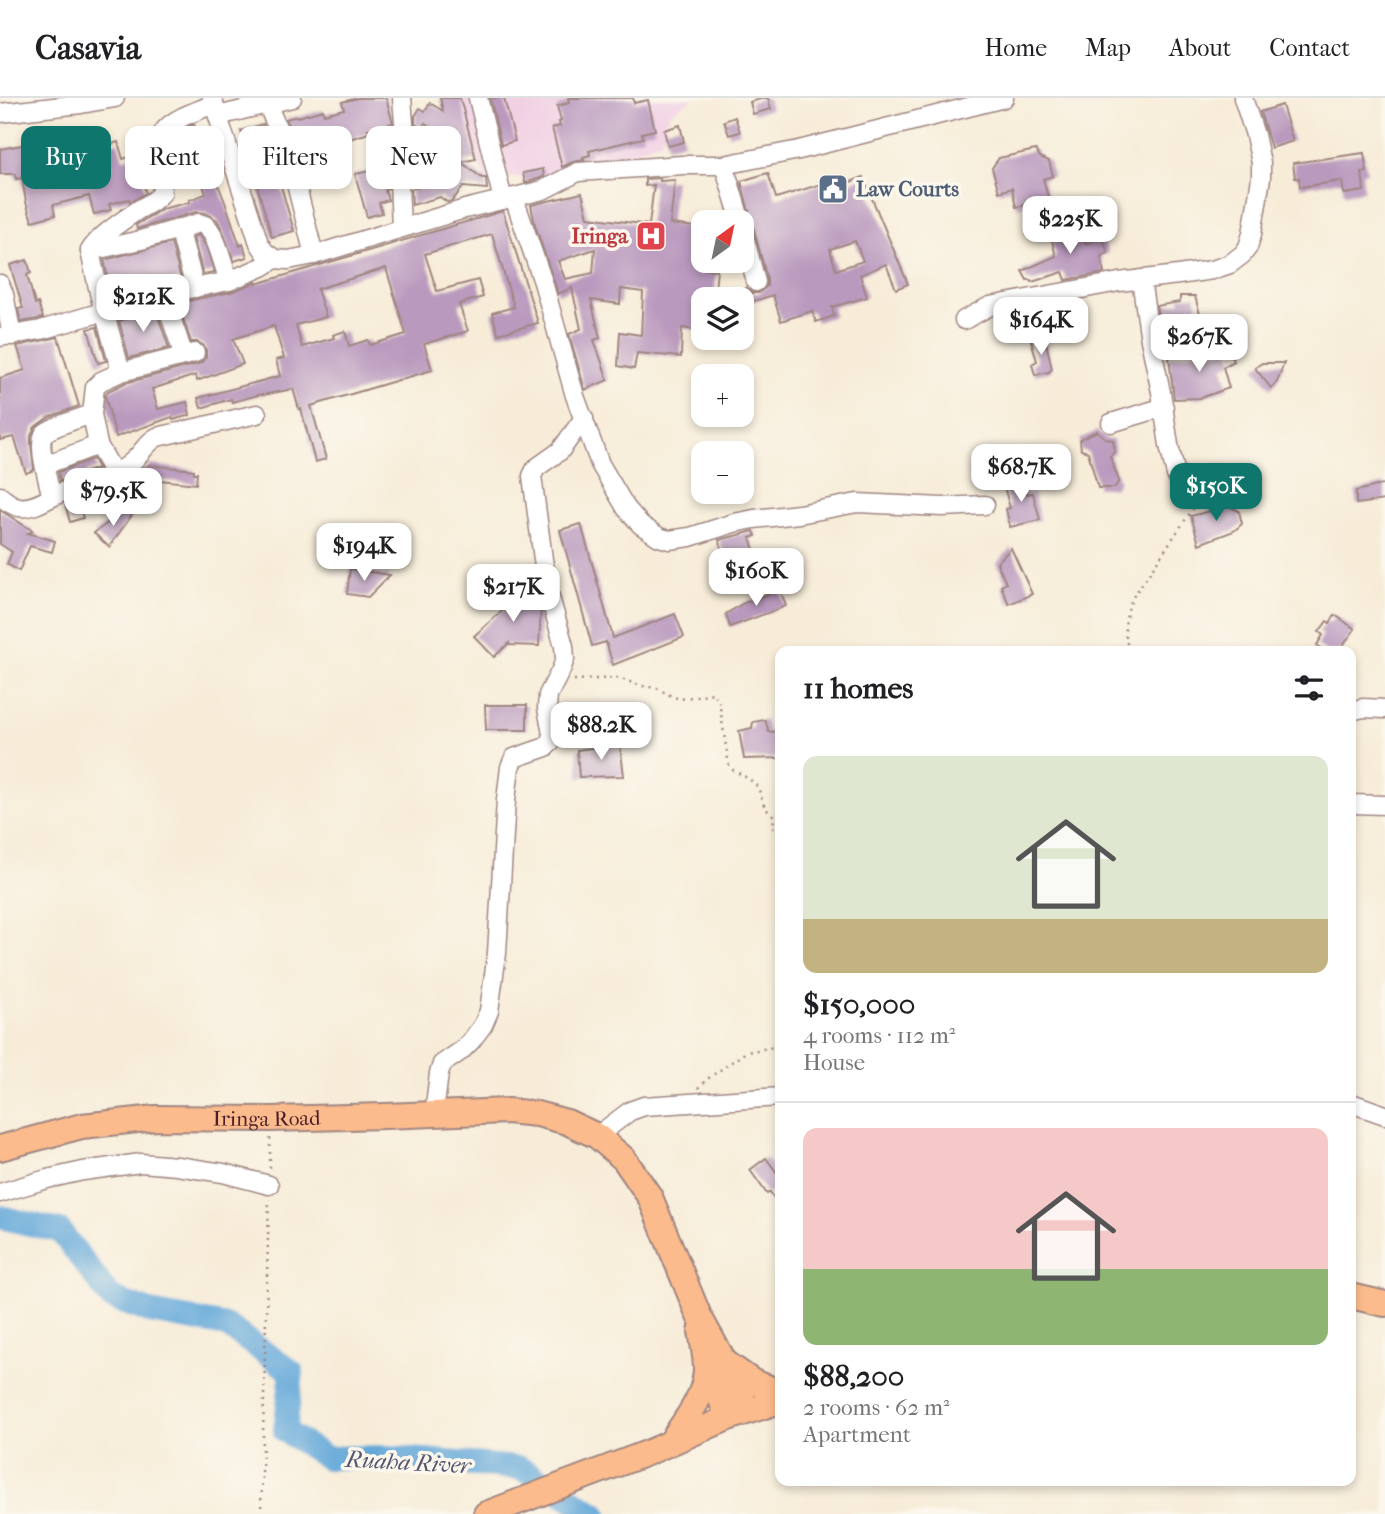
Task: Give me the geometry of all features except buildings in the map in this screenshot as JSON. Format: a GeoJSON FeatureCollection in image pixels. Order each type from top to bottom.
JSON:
{"type":"FeatureCollection","features":[{"type":"Feature","properties":{"kind":"highway","name":"Iringa Road"},"geometry":{"type":"LineString","coordinates":[[0,1148],[82,1126],[156,1118],[271,1119],[507,1111],[537,1114],[567,1122],[597,1136],[624,1160],[650,1197],[738,1414]]}},
{"type":"Feature","properties":{"kind":"highway"},"geometry":{"type":"LineString","coordinates":[[1356,1297],[1385,1304]]}},
{"type":"Feature","properties":{"kind":"highway"},"geometry":{"type":"LineString","coordinates":[[671,1442],[687,1418],[702,1388],[706,1373],[715,1360],[753,1382],[775,1390]]}},
{"type":"Feature","properties":{"kind":"highway"},"geometry":{"type":"LineString","coordinates":[[497,1510],[647,1453],[738,1414],[775,1403]]}},
{"type":"Feature","properties":{"kind":"street"},"geometry":{"type":"LineString","coordinates":[[0,113],[115,98]]}},
{"type":"Feature","properties":{"kind":"street"},"geometry":{"type":"LineString","coordinates":[[121,372],[90,251],[104,235],[162,193],[161,140],[164,131],[195,111],[215,106],[267,104],[292,98]]}},
{"type":"Feature","properties":{"kind":"street"},"geometry":{"type":"LineString","coordinates":[[401,228],[400,174],[404,123],[402,98]]}},
{"type":"Feature","properties":{"kind":"street"},"geometry":{"type":"LineString","coordinates":[[478,98],[509,199],[543,282],[575,396],[600,464],[626,508],[641,525],[669,540],[690,537],[754,519],[857,503],[942,507],[985,505]]}},
{"type":"Feature","properties":{"kind":"street"},"geometry":{"type":"LineString","coordinates":[[215,106],[259,243],[265,252],[275,259],[288,260],[314,255],[465,209],[543,190],[578,172],[683,164],[724,165],[799,150],[939,106],[1004,98]]}},
{"type":"Feature","properties":{"kind":"street"},"geometry":{"type":"LineString","coordinates":[[964,320],[990,306],[1093,286],[1212,270],[1230,264],[1243,254],[1248,247],[1256,211],[1261,163],[1243,98]]}},
{"type":"Feature","properties":{"kind":"street"},"geometry":{"type":"LineString","coordinates":[[267,104],[291,164],[314,255]]}},
{"type":"Feature","properties":{"kind":"street"},"geometry":{"type":"LineString","coordinates":[[724,165],[737,210]]}},
{"type":"Feature","properties":{"kind":"street"},"geometry":{"type":"LineString","coordinates":[[90,251],[199,223],[209,228],[216,241],[229,281]]}},
{"type":"Feature","properties":{"kind":"street"},"geometry":{"type":"LineString","coordinates":[[179,228],[195,288]]}},
{"type":"Feature","properties":{"kind":"street"},"geometry":{"type":"LineString","coordinates":[[0,284],[4,294],[6,337],[41,330],[163,294],[229,281],[275,259]]}},
{"type":"Feature","properties":{"kind":"street"},"geometry":{"type":"LineString","coordinates":[[754,273],[756,282]]}},
{"type":"Feature","properties":{"kind":"street"},"geometry":{"type":"LineString","coordinates":[[1141,279],[1164,407],[1168,445],[1176,475],[1185,488],[1210,494]]}},
{"type":"Feature","properties":{"kind":"street"},"geometry":{"type":"LineString","coordinates":[[114,473],[98,445],[92,414],[94,387],[121,372],[190,355],[163,294]]}},
{"type":"Feature","properties":{"kind":"street"},"geometry":{"type":"LineString","coordinates":[[1111,423],[1164,407]]}},
{"type":"Feature","properties":{"kind":"street"},"geometry":{"type":"LineString","coordinates":[[52,497],[42,437],[46,432],[92,414]]}},
{"type":"Feature","properties":{"kind":"street"},"geometry":{"type":"LineString","coordinates":[[0,496],[19,507],[31,506],[103,480],[134,461],[146,445],[157,437],[257,414]]}},
{"type":"Feature","properties":{"kind":"street"},"geometry":{"type":"LineString","coordinates":[[434,1114],[441,1068],[471,1041],[489,1011],[497,953],[510,767],[514,758],[546,747],[553,739],[547,708],[548,695],[565,659],[564,646],[549,594],[532,476],[536,468],[559,451],[584,418]]}},
{"type":"Feature","properties":{"kind":"street"},"geometry":{"type":"LineString","coordinates":[[45,465],[98,445]]}},
{"type":"Feature","properties":{"kind":"street"},"geometry":{"type":"LineString","coordinates":[[1356,710],[1385,709]]}},
{"type":"Feature","properties":{"kind":"street"},"geometry":{"type":"LineString","coordinates":[[1356,804],[1385,806]]}},
{"type":"Feature","properties":{"kind":"street"},"geometry":{"type":"LineString","coordinates":[[597,1136],[630,1111],[644,1106],[775,1097]]}},
{"type":"Feature","properties":{"kind":"street"},"geometry":{"type":"LineString","coordinates":[[1356,1105],[1385,1115]]}},
{"type":"Feature","properties":{"kind":"street"},"geometry":{"type":"LineString","coordinates":[[0,1193],[83,1171],[141,1163],[223,1173],[269,1185]]}},
{"type":"Feature","properties":{"kind":"path"},"geometry":{"type":"LineString","coordinates":[[1128,646],[1125,630],[1126,611],[1133,597],[1210,494]]}},
{"type":"Feature","properties":{"kind":"path"},"geometry":{"type":"LineString","coordinates":[[557,677],[581,681],[618,678],[657,688],[680,699],[710,693],[715,695],[720,707],[729,766],[758,787],[765,808],[774,816],[775,830]]}},
{"type":"Feature","properties":{"kind":"path"},"geometry":{"type":"LineString","coordinates":[[680,1104],[710,1077],[746,1052],[775,1047]]}},
{"type":"Feature","properties":{"kind":"path"},"geometry":{"type":"LineString","coordinates":[[261,1514],[271,1119]]}},
{"type":"Feature","properties":{"kind":"shaded area"},"geometry":{"type":"Polygon","coordinates":[[[457,98],[694,98],[670,113],[661,141],[576,173],[485,180],[457,98]]]}},
{"type":"Feature","properties":{"kind":"waterway","name":"Ruaha River"},"geometry":{"type":"LineString","coordinates":[[0,1217],[60,1231],[111,1298],[150,1312],[227,1326],[292,1372],[285,1431],[327,1458],[387,1457],[520,1468],[596,1514]]}},
{"type":"Feature","properties":{"kind":"place","name":"Law Courts"},"geometry":{"type":"Point","coordinates":[833,189]}},
{"type":"Feature","properties":{"kind":"place","name":"Iringa"},"geometry":{"type":"Point","coordinates":[651,236]}}]}
